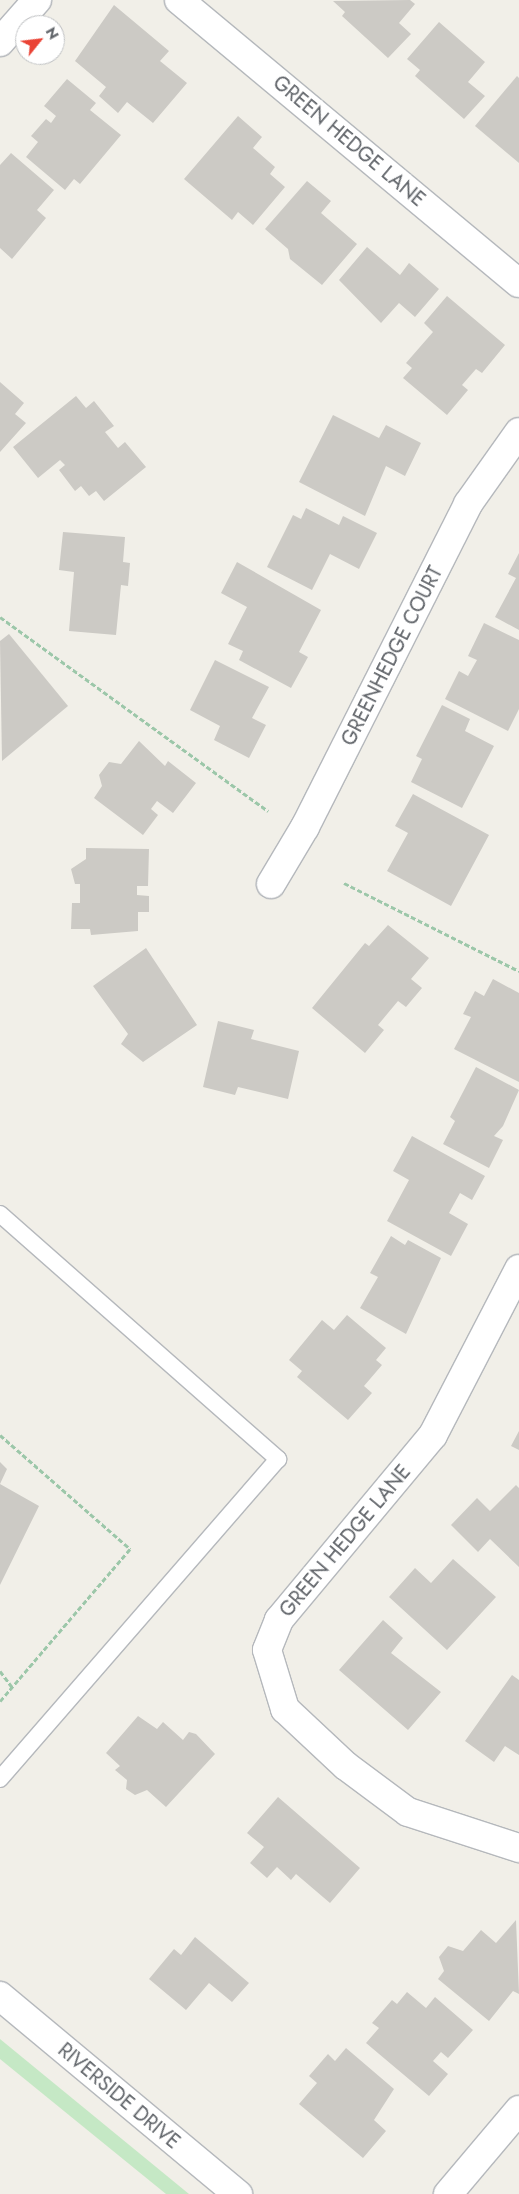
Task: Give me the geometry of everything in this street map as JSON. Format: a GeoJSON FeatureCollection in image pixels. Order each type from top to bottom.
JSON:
{"type":"FeatureCollection","features":[{"type":"Feature","properties":{"kind":"street"},"geometry":{"type":"LineString","coordinates":[[0,42],[38,0]]}},
{"type":"Feature","properties":{"kind":"street","name":"GREEN HEDGE LANE"},"geometry":{"type":"LineString","coordinates":[[179,0],[519,283]]}},
{"type":"Feature","properties":{"kind":"street","name":"GREENHEDGE COURT"},"geometry":{"type":"LineString","coordinates":[[271,884],[305,827],[468,504],[519,432]]}},
{"type":"Feature","properties":{"kind":"street","name":"GREEN HEDGE LANE"},"geometry":{"type":"LineString","coordinates":[[519,1269],[433,1435],[279,1620],[267,1650],[285,1709],[346,1766],[408,1812],[519,1848]]}},
{"type":"Feature","properties":{"kind":"street","name":"RIVERSIDE DRIVE"},"geometry":{"type":"LineString","coordinates":[[0,1996],[238,2194]]}},
{"type":"Feature","properties":{"kind":"street"},"geometry":{"type":"LineString","coordinates":[[448,2194],[519,2110]]}},
{"type":"Feature","properties":{"kind":"lane"},"geometry":{"type":"LineString","coordinates":[[0,1214],[278,1459],[0,1779]]}},
{"type":"Feature","properties":{"kind":"path"},"geometry":{"type":"LineString","coordinates":[[0,617],[268,811]]}},
{"type":"Feature","properties":{"kind":"path"},"geometry":{"type":"LineString","coordinates":[[344,883],[519,971]]}},
{"type":"Feature","properties":{"kind":"path"},"geometry":{"type":"LineString","coordinates":[[0,1435],[130,1549],[0,1701]]}},
{"type":"Feature","properties":{"kind":"path"},"geometry":{"type":"LineString","coordinates":[[0,1671],[12,1687]]}},
{"type":"Feature","properties":{"kind":"green space"},"geometry":{"type":"Polygon","coordinates":[[[0,2039],[189,2194],[166,2194],[0,2059],[0,2039]]]}},
{"type":"Feature","properties":{"kind":"building"},"geometry":{"type":"Polygon","coordinates":[[[410,0],[415,4],[399,23],[411,34],[388,58],[342,16],[345,12],[333,1],[410,0]]]}},
{"type":"Feature","properties":{"kind":"building"},"geometry":{"type":"Polygon","coordinates":[[[114,5],[169,51],[160,61],[187,83],[153,123],[127,102],[118,113],[99,96],[106,87],[75,61],[114,5]]]}},
{"type":"Feature","properties":{"kind":"building"},"geometry":{"type":"Polygon","coordinates":[[[439,22],[485,62],[468,82],[485,96],[464,119],[415,76],[420,70],[407,59],[439,22]]]}},
{"type":"Feature","properties":{"kind":"building"},"geometry":{"type":"Polygon","coordinates":[[[517,76],[519,78],[519,163],[475,126],[517,76]]]}},
{"type":"Feature","properties":{"kind":"building"},"geometry":{"type":"Polygon","coordinates":[[[67,79],[96,103],[90,110],[121,135],[80,184],[74,179],[65,190],[26,157],[38,142],[31,136],[46,119],[51,123],[56,116],[44,106],[67,79]]]}},
{"type":"Feature","properties":{"kind":"building"},"geometry":{"type":"Polygon","coordinates":[[[238,116],[262,137],[253,148],[275,167],[270,174],[285,187],[253,225],[238,212],[232,220],[184,179],[238,116]]]}},
{"type":"Feature","properties":{"kind":"building"},"geometry":{"type":"Polygon","coordinates":[[[11,153],[54,190],[37,210],[46,218],[12,259],[0,248],[0,165],[11,153]]]}},
{"type":"Feature","properties":{"kind":"building"},"geometry":{"type":"Polygon","coordinates":[[[307,181],[331,201],[321,213],[357,244],[322,285],[290,259],[288,249],[265,229],[307,181]]]}},
{"type":"Feature","properties":{"kind":"building"},"geometry":{"type":"Polygon","coordinates":[[[367,247],[400,275],[409,263],[439,289],[415,317],[399,303],[381,323],[339,280],[367,247]]]}},
{"type":"Feature","properties":{"kind":"building"},"geometry":{"type":"Polygon","coordinates":[[[447,296],[505,345],[482,373],[476,369],[462,385],[468,390],[447,415],[403,378],[412,368],[406,363],[433,332],[424,323],[447,296]]]}},
{"type":"Feature","properties":{"kind":"building"},"geometry":{"type":"Polygon","coordinates":[[[0,382],[24,403],[15,414],[26,423],[0,452],[0,382]]]}},
{"type":"Feature","properties":{"kind":"building"},"geometry":{"type":"Polygon","coordinates":[[[76,396],[86,408],[94,401],[114,426],[105,432],[118,448],[125,442],[146,467],[104,501],[96,491],[89,496],[81,486],[75,491],[59,470],[65,465],[60,460],[38,478],[13,447],[76,396]]]}},
{"type":"Feature","properties":{"kind":"building"},"geometry":{"type":"Polygon","coordinates":[[[333,415],[379,438],[386,425],[421,443],[405,476],[386,466],[365,516],[299,482],[333,415]]]}},
{"type":"Feature","properties":{"kind":"building"},"geometry":{"type":"Polygon","coordinates":[[[306,508],[339,525],[343,516],[377,533],[359,569],[330,554],[312,590],[267,567],[293,515],[301,519],[306,508]]]}},
{"type":"Feature","properties":{"kind":"building"},"geometry":{"type":"Polygon","coordinates":[[[63,532],[125,537],[123,562],[130,563],[128,586],[121,585],[116,635],[69,631],[74,572],[59,570],[63,532]]]}},
{"type":"Feature","properties":{"kind":"building"},"geometry":{"type":"Polygon","coordinates":[[[519,553],[519,630],[495,617],[516,578],[508,574],[519,553]]]}},
{"type":"Feature","properties":{"kind":"building"},"geometry":{"type":"Polygon","coordinates":[[[237,562],[321,610],[299,652],[308,657],[291,688],[239,660],[243,651],[228,644],[247,607],[221,593],[237,562]]]}},
{"type":"Feature","properties":{"kind":"building"},"geometry":{"type":"Polygon","coordinates":[[[484,623],[519,640],[519,709],[508,731],[445,699],[459,671],[468,676],[477,660],[468,656],[484,623]]]}},
{"type":"Feature","properties":{"kind":"building"},"geometry":{"type":"Polygon","coordinates":[[[9,634],[68,706],[2,761],[0,641],[9,634]]]}},
{"type":"Feature","properties":{"kind":"building"},"geometry":{"type":"Polygon","coordinates":[[[215,660],[269,687],[252,718],[266,725],[249,758],[214,740],[220,726],[190,710],[215,660]]]}},
{"type":"Feature","properties":{"kind":"building"},"geometry":{"type":"Polygon","coordinates":[[[442,705],[470,719],[465,731],[494,746],[462,808],[411,782],[422,759],[416,756],[442,705]]]}},
{"type":"Feature","properties":{"kind":"building"},"geometry":{"type":"Polygon","coordinates":[[[139,741],[165,766],[168,761],[196,783],[173,813],[157,801],[151,809],[158,815],[143,835],[94,798],[102,786],[99,775],[109,762],[121,764],[139,741]]]}},
{"type":"Feature","properties":{"kind":"building"},"geometry":{"type":"Polygon","coordinates":[[[413,794],[489,835],[451,906],[387,871],[408,833],[395,826],[413,794]]]}},
{"type":"Feature","properties":{"kind":"building"},"geometry":{"type":"Polygon","coordinates":[[[86,848],[149,849],[148,886],[137,886],[137,895],[149,896],[149,912],[138,912],[138,931],[91,935],[90,929],[71,929],[72,903],[80,903],[80,884],[75,884],[71,869],[86,859],[86,848]]]}},
{"type":"Feature","properties":{"kind":"building"},"geometry":{"type":"Polygon","coordinates":[[[388,925],[429,958],[411,979],[422,988],[406,1007],[398,1001],[378,1025],[384,1030],[365,1053],[312,1008],[365,943],[369,946],[388,925]]]}},
{"type":"Feature","properties":{"kind":"building"},"geometry":{"type":"Polygon","coordinates":[[[146,948],[197,1025],[143,1062],[121,1044],[128,1034],[93,986],[146,948]]]}},
{"type":"Feature","properties":{"kind":"building"},"geometry":{"type":"Polygon","coordinates":[[[493,979],[519,993],[519,1082],[454,1049],[471,1017],[463,1014],[475,991],[484,996],[493,979]]]}},
{"type":"Feature","properties":{"kind":"building"},"geometry":{"type":"Polygon","coordinates":[[[218,1021],[254,1030],[251,1039],[299,1051],[288,1099],[238,1087],[235,1095],[203,1087],[218,1021]]]}},
{"type":"Feature","properties":{"kind":"building"},"geometry":{"type":"Polygon","coordinates":[[[476,1067],[519,1090],[503,1126],[494,1136],[503,1140],[489,1168],[443,1144],[455,1121],[450,1117],[476,1067]]]}},
{"type":"Feature","properties":{"kind":"building"},"geometry":{"type":"Polygon","coordinates":[[[412,1136],[485,1176],[472,1200],[460,1193],[449,1213],[468,1224],[451,1256],[387,1221],[409,1180],[393,1171],[412,1136]]]}},
{"type":"Feature","properties":{"kind":"building"},"geometry":{"type":"Polygon","coordinates":[[[391,1236],[405,1245],[408,1240],[441,1258],[406,1334],[360,1308],[378,1277],[370,1273],[391,1236]]]}},
{"type":"Feature","properties":{"kind":"building"},"geometry":{"type":"Polygon","coordinates":[[[347,1315],[386,1348],[376,1360],[382,1365],[364,1386],[372,1393],[348,1420],[297,1377],[302,1371],[289,1360],[322,1320],[334,1330],[347,1315]]]}},
{"type":"Feature","properties":{"kind":"building"},"geometry":{"type":"Polygon","coordinates":[[[519,1431],[519,1450],[511,1446],[519,1431]]]}},
{"type":"Feature","properties":{"kind":"building"},"geometry":{"type":"Polygon","coordinates":[[[0,1462],[7,1469],[0,1484],[0,1462]]]}},
{"type":"Feature","properties":{"kind":"building"},"geometry":{"type":"Polygon","coordinates":[[[0,1484],[39,1506],[0,1585],[0,1484]]]}},
{"type":"Feature","properties":{"kind":"building"},"geometry":{"type":"Polygon","coordinates":[[[516,1485],[519,1488],[519,1567],[490,1539],[478,1552],[451,1525],[477,1498],[490,1511],[516,1485]]]}},
{"type":"Feature","properties":{"kind":"building"},"geometry":{"type":"Polygon","coordinates":[[[453,1559],[496,1597],[447,1650],[389,1597],[415,1568],[431,1583],[453,1559]]]}},
{"type":"Feature","properties":{"kind":"building"},"geometry":{"type":"Polygon","coordinates":[[[383,1620],[403,1638],[391,1653],[441,1692],[408,1730],[339,1670],[383,1620]]]}},
{"type":"Feature","properties":{"kind":"building"},"geometry":{"type":"Polygon","coordinates":[[[512,1675],[519,1680],[519,1755],[505,1746],[494,1762],[465,1741],[512,1675]]]}},
{"type":"Feature","properties":{"kind":"building"},"geometry":{"type":"Polygon","coordinates":[[[138,1716],[157,1729],[163,1722],[183,1740],[189,1732],[196,1734],[215,1754],[166,1807],[147,1790],[135,1795],[126,1789],[127,1780],[115,1770],[120,1766],[106,1753],[138,1716]]]}},
{"type":"Feature","properties":{"kind":"building"},"geometry":{"type":"Polygon","coordinates":[[[278,1797],[360,1868],[330,1903],[296,1874],[291,1880],[277,1867],[267,1878],[250,1863],[264,1847],[247,1833],[278,1797]]]}},
{"type":"Feature","properties":{"kind":"building"},"geometry":{"type":"Polygon","coordinates":[[[516,1920],[519,1994],[513,1991],[489,2021],[438,1979],[444,1971],[439,1957],[448,1946],[463,1951],[481,1930],[496,1943],[516,1920]]]}},
{"type":"Feature","properties":{"kind":"building"},"geometry":{"type":"Polygon","coordinates":[[[195,1937],[249,1983],[232,2002],[209,1983],[186,2010],[149,1979],[174,1949],[181,1955],[195,1937]]]}},
{"type":"Feature","properties":{"kind":"building"},"geometry":{"type":"Polygon","coordinates":[[[407,1992],[426,2008],[435,1997],[473,2030],[448,2058],[441,2052],[433,2061],[448,2074],[429,2096],[366,2043],[379,2028],[372,2023],[392,2000],[397,2004],[407,1992]]]}},
{"type":"Feature","properties":{"kind":"building"},"geometry":{"type":"Polygon","coordinates":[[[346,2048],[394,2089],[374,2120],[386,2131],[363,2158],[299,2104],[317,2083],[309,2076],[328,2054],[335,2061],[346,2048]]]}}]}
